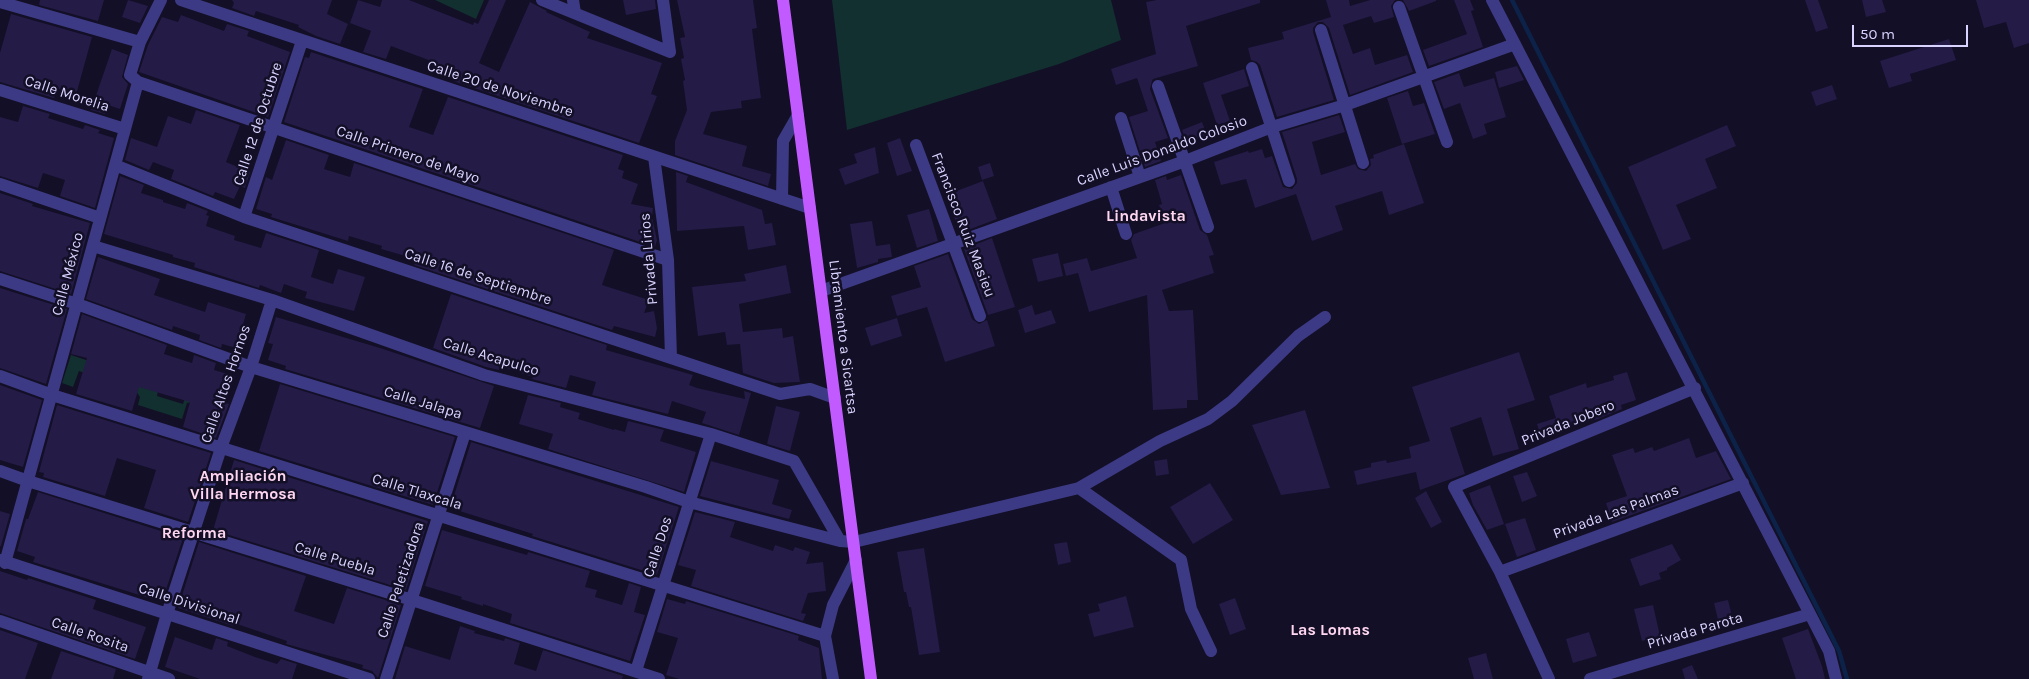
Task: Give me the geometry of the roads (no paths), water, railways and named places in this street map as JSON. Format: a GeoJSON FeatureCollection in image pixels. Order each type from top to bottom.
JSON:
{"type":"FeatureCollection","features":[{"type":"Feature","properties":{"kind":"main road","name":"Libramiento a Sicartsa"},"geometry":{"type":"LineString","coordinates":[[783,0],[871,679]]}},
{"type":"Feature","properties":{"kind":"street","name":"Calle México"},"geometry":{"type":"LineString","coordinates":[[3,562],[28,482],[138,82],[130,75],[140,42],[160,0]]}},
{"type":"Feature","properties":{"kind":"street","name":"Calle 20 de Noviembre"},"geometry":{"type":"LineString","coordinates":[[181,0],[810,208]]}},
{"type":"Feature","properties":{"kind":"street"},"geometry":{"type":"LineString","coordinates":[[542,0],[670,52],[663,0]]}},
{"type":"Feature","properties":{"kind":"street"},"geometry":{"type":"LineString","coordinates":[[573,0],[575,13]]}},
{"type":"Feature","properties":{"kind":"street"},"geometry":{"type":"LineString","coordinates":[[1492,0],[1695,388],[1829,651],[1836,679]]}},
{"type":"Feature","properties":{"kind":"street"},"geometry":{"type":"LineString","coordinates":[[0,2],[140,42]]}},
{"type":"Feature","properties":{"kind":"street"},"geometry":{"type":"LineString","coordinates":[[1398,7],[1447,142]]}},
{"type":"Feature","properties":{"kind":"street"},"geometry":{"type":"LineString","coordinates":[[1321,30],[1363,163]]}},
{"type":"Feature","properties":{"kind":"street","name":"Calle 12 de Octubre"},"geometry":{"type":"LineString","coordinates":[[244,216],[302,41]]}},
{"type":"Feature","properties":{"kind":"street","name":"Calle Luis Donaldo Colosio"},"geometry":{"type":"LineString","coordinates":[[821,291],[1185,161],[1272,127],[1345,105],[1515,44]]}},
{"type":"Feature","properties":{"kind":"street"},"geometry":{"type":"LineString","coordinates":[[1252,68],[1289,181]]}},
{"type":"Feature","properties":{"kind":"street","name":"Calle Primero de Mayo"},"geometry":{"type":"LineString","coordinates":[[138,82],[668,260]]}},
{"type":"Feature","properties":{"kind":"street"},"geometry":{"type":"LineString","coordinates":[[1158,86],[1208,227]]}},
{"type":"Feature","properties":{"kind":"street","name":"Calle Morelia"},"geometry":{"type":"LineString","coordinates":[[0,90],[125,129]]}},
{"type":"Feature","properties":{"kind":"street"},"geometry":{"type":"LineString","coordinates":[[782,199],[783,141],[798,115]]}},
{"type":"Feature","properties":{"kind":"street"},"geometry":{"type":"LineString","coordinates":[[1121,118],[1140,177]]}},
{"type":"Feature","properties":{"kind":"street","name":"Francisco Ruiz Masieu"},"geometry":{"type":"LineString","coordinates":[[916,145],[980,316]]}},
{"type":"Feature","properties":{"kind":"street","name":"Privada Lirios"},"geometry":{"type":"LineString","coordinates":[[654,157],[668,260],[671,358]]}},
{"type":"Feature","properties":{"kind":"street","name":"Calle 16 de Septiembre"},"geometry":{"type":"LineString","coordinates":[[115,165],[244,216],[780,394],[810,389],[835,398]]}},
{"type":"Feature","properties":{"kind":"street"},"geometry":{"type":"LineString","coordinates":[[0,184],[100,218]]}},
{"type":"Feature","properties":{"kind":"street"},"geometry":{"type":"LineString","coordinates":[[1111,187],[1126,234]]}},
{"type":"Feature","properties":{"kind":"street","name":"Calle Acapulco"},"geometry":{"type":"LineString","coordinates":[[93,246],[272,300],[484,375],[711,434],[794,461],[840,541]]}},
{"type":"Feature","properties":{"kind":"street","name":"Calle Jalapa"},"geometry":{"type":"LineString","coordinates":[[0,279],[77,304],[251,366],[646,487],[689,502],[840,541],[854,542],[1079,488],[1160,441],[1208,419],[1232,401],[1298,336],[1325,317]]}},
{"type":"Feature","properties":{"kind":"street","name":"Calle Altos Hornos"},"geometry":{"type":"LineString","coordinates":[[149,676],[167,614],[221,448],[251,366],[272,300]]}},
{"type":"Feature","properties":{"kind":"street","name":"Calle Tlaxcala"},"geometry":{"type":"LineString","coordinates":[[0,376],[52,395],[825,636]]}},
{"type":"Feature","properties":{"kind":"street","name":"Privada Jobero"},"geometry":{"type":"LineString","coordinates":[[1500,572],[1454,488],[1695,388]]}},
{"type":"Feature","properties":{"kind":"street","name":"Calle Peletizadora"},"geometry":{"type":"LineString","coordinates":[[386,679],[465,433]]}},
{"type":"Feature","properties":{"kind":"street","name":"Calle Dos"},"geometry":{"type":"LineString","coordinates":[[636,671],[711,434]]}},
{"type":"Feature","properties":{"kind":"street","name":"Calle Puebla"},"geometry":{"type":"LineString","coordinates":[[0,471],[28,482],[412,600],[660,679]]}},
{"type":"Feature","properties":{"kind":"street","name":"Privada Las Palmas"},"geometry":{"type":"LineString","coordinates":[[1500,572],[1743,483]]}},
{"type":"Feature","properties":{"kind":"street"},"geometry":{"type":"LineString","coordinates":[[1079,488],[1181,560],[1191,609],[1212,651]]}},
{"type":"Feature","properties":{"kind":"street"},"geometry":{"type":"LineString","coordinates":[[833,679],[825,636],[832,605],[856,560]]}},
{"type":"Feature","properties":{"kind":"street","name":"Calle Divisional"},"geometry":{"type":"LineString","coordinates":[[3,562],[369,679]]}},
{"type":"Feature","properties":{"kind":"street"},"geometry":{"type":"LineString","coordinates":[[1500,572],[1549,679]]}},
{"type":"Feature","properties":{"kind":"street","name":"Privada Parota"},"geometry":{"type":"LineString","coordinates":[[1590,679],[1810,614]]}},
{"type":"Feature","properties":{"kind":"street","name":"Calle Rosita"},"geometry":{"type":"LineString","coordinates":[[0,621],[149,676],[169,679]]}},
{"type":"Feature","properties":{"kind":"waterway"},"geometry":{"type":"LineString","coordinates":[[1512,0],[1839,651],[1847,679]]}},
{"type":"Feature","properties":{"kind":"district","name":"Lindavista"},"geometry":{"type":"Point","coordinates":[1146,216]}},
{"type":"Feature","properties":{"kind":"district","name":"Ampliación Villa Hermosa"},"geometry":{"type":"Point","coordinates":[243,485]}},
{"type":"Feature","properties":{"kind":"district","name":"Reforma"},"geometry":{"type":"Point","coordinates":[194,533]}},
{"type":"Feature","properties":{"kind":"district","name":"Las Lomas"},"geometry":{"type":"Point","coordinates":[1330,630]}}]}
